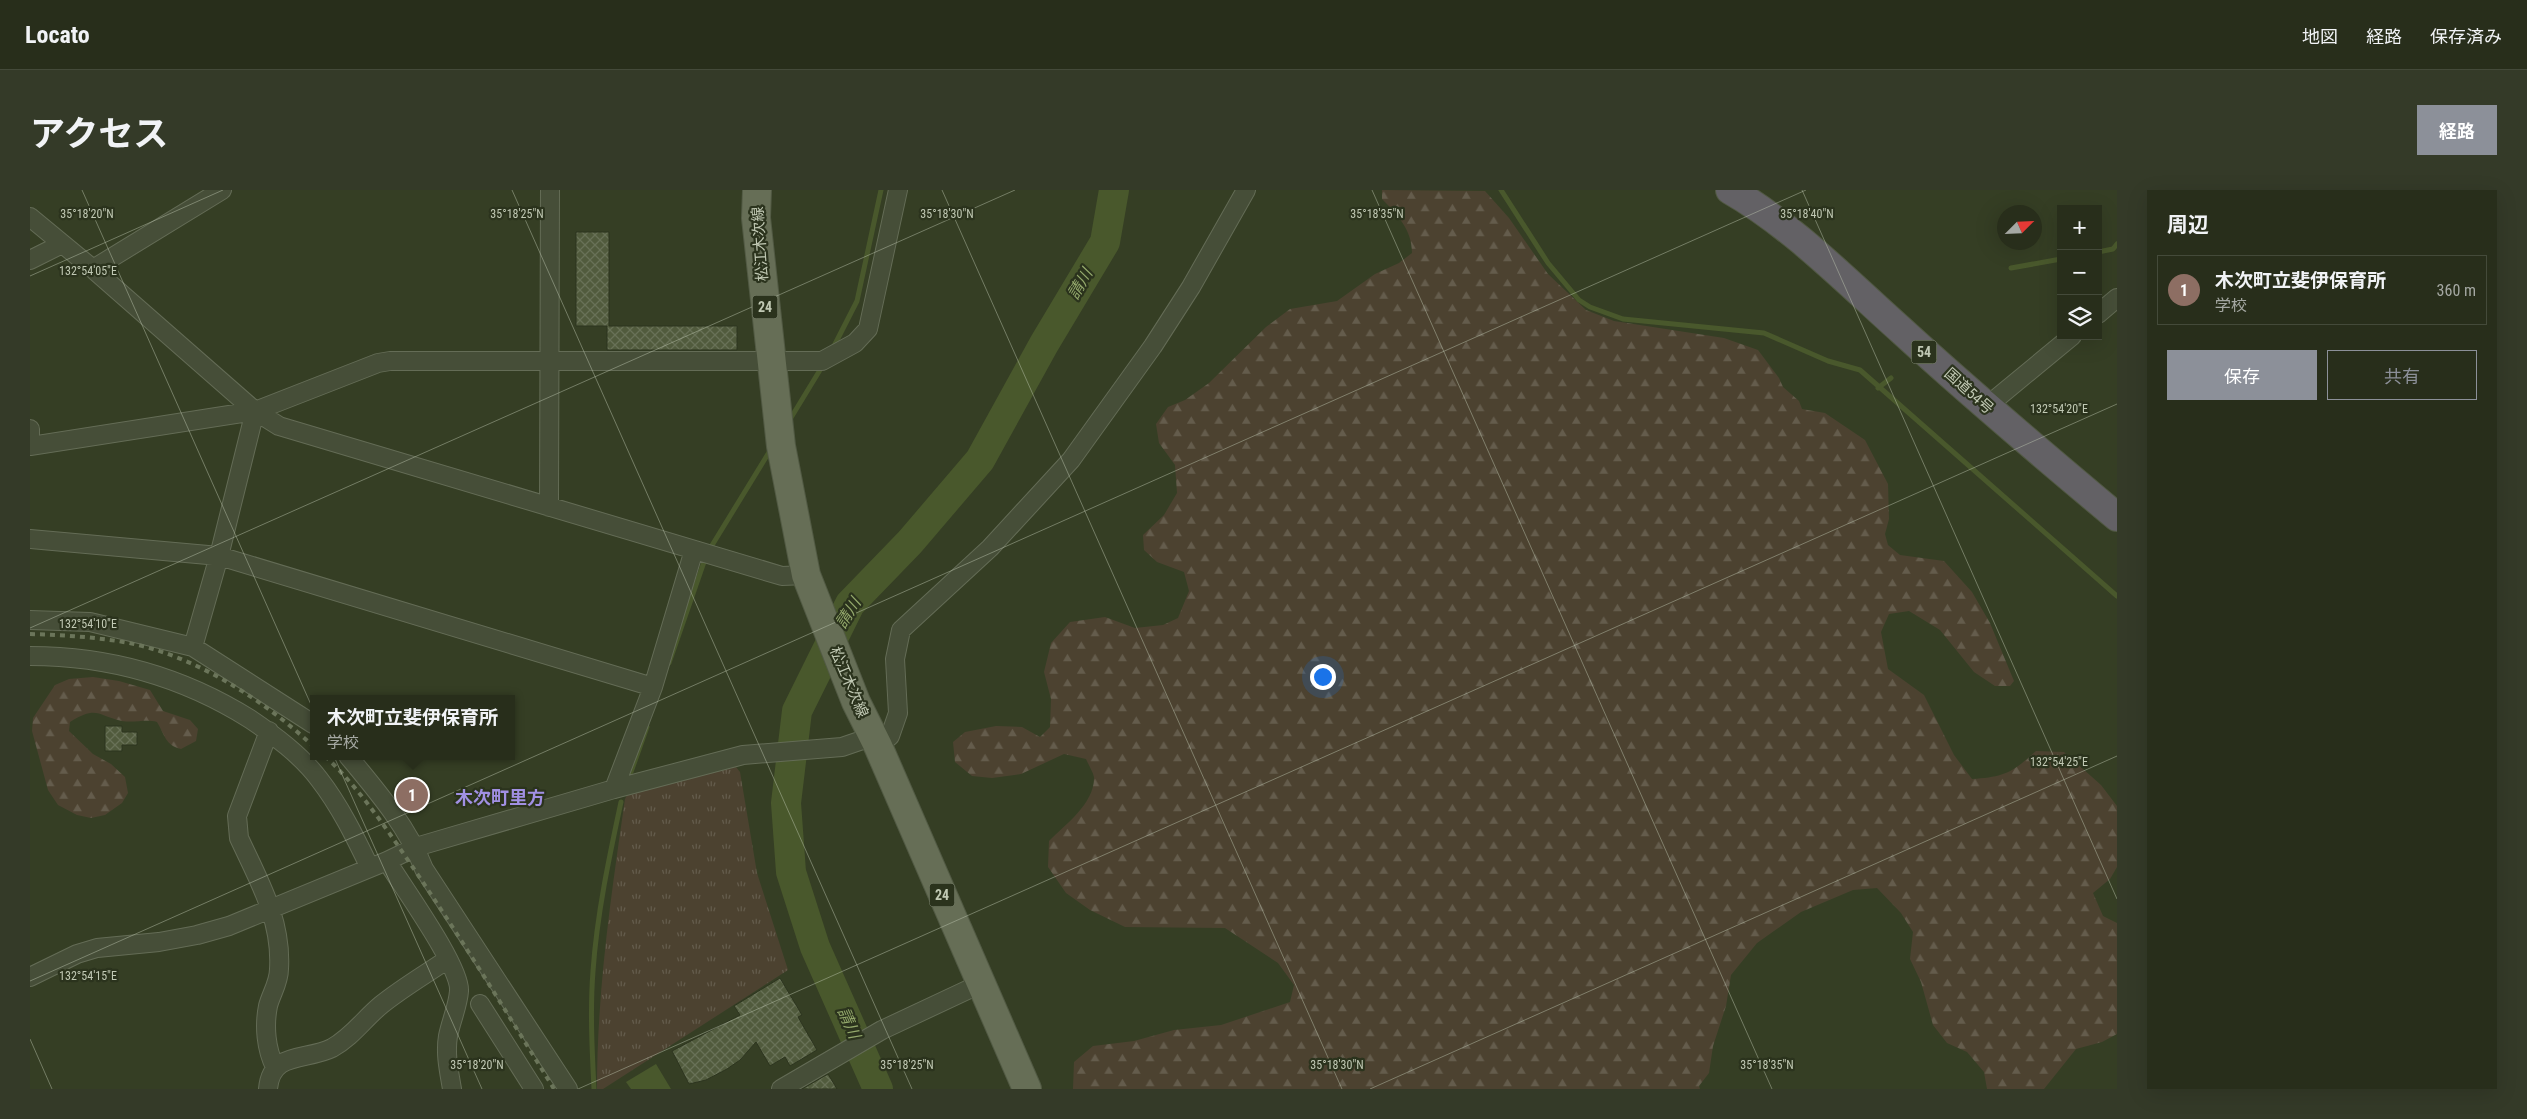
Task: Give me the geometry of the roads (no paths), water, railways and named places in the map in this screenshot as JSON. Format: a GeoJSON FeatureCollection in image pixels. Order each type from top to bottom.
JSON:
{"type":"FeatureCollection","features":[{"type":"Feature","properties":{"kind":"highway","name":"国道54号"},"geometry":{"type":"LineString","coordinates":[[1730,190],[1787,231],[1828,265],[1986,407],[2117,516]]}},
{"type":"Feature","properties":{"kind":"main road","name":"松江木次線"},"geometry":{"type":"LineString","coordinates":[[757,190],[756,218],[779,435],[810,585],[856,702],[876,741],[1027,1089]]}},
{"type":"Feature","properties":{"kind":"street"},"geometry":{"type":"LineString","coordinates":[[93,269],[222,190]]}},
{"type":"Feature","properties":{"kind":"street"},"geometry":{"type":"LineString","coordinates":[[549,507],[550,190]]}},
{"type":"Feature","properties":{"kind":"street"},"geometry":{"type":"LineString","coordinates":[[30,446],[255,411],[378,363],[390,361],[822,361],[855,343],[868,329],[898,190]]}},
{"type":"Feature","properties":{"kind":"street"},"geometry":{"type":"LineString","coordinates":[[30,977],[84,952],[120,944],[159,942],[197,935],[228,926],[386,862],[416,847],[614,789],[757,753],[842,747],[876,741],[890,736],[898,713],[895,659],[901,630],[990,548],[1071,460],[1153,346],[1191,287],[1246,190]]}},
{"type":"Feature","properties":{"kind":"street"},"geometry":{"type":"LineString","coordinates":[[30,217],[93,269],[255,411],[279,426],[810,585]]}},
{"type":"Feature","properties":{"kind":"street"},"geometry":{"type":"LineString","coordinates":[[30,260],[62,244]]}},
{"type":"Feature","properties":{"kind":"street"},"geometry":{"type":"LineString","coordinates":[[2102,311],[2117,298]]}},
{"type":"Feature","properties":{"kind":"street"},"geometry":{"type":"LineString","coordinates":[[1986,407],[2067,340]]}},
{"type":"Feature","properties":{"kind":"street"},"geometry":{"type":"LineString","coordinates":[[193,647],[219,556],[255,411]]}},
{"type":"Feature","properties":{"kind":"street"},"geometry":{"type":"LineString","coordinates":[[30,429],[30,435]]}},
{"type":"Feature","properties":{"kind":"street"},"geometry":{"type":"LineString","coordinates":[[30,539],[219,556],[653,687]]}},
{"type":"Feature","properties":{"kind":"street"},"geometry":{"type":"LineString","coordinates":[[614,789],[653,687],[694,550]]}},
{"type":"Feature","properties":{"kind":"street"},"geometry":{"type":"LineString","coordinates":[[30,620],[90,622],[193,647],[310,722]]}},
{"type":"Feature","properties":{"kind":"street"},"geometry":{"type":"LineString","coordinates":[[30,656],[86,659],[123,665],[175,680],[225,703],[269,731],[300,758],[318,778],[346,820],[370,868]]}},
{"type":"Feature","properties":{"kind":"street"},"geometry":{"type":"LineString","coordinates":[[269,731],[239,809],[236,828],[272,908],[279,969],[268,1006],[266,1022],[267,1043],[275,1066]]}},
{"type":"Feature","properties":{"kind":"street"},"geometry":{"type":"LineString","coordinates":[[351,760],[375,789],[416,847],[424,868],[568,1089]]}},
{"type":"Feature","properties":{"kind":"street"},"geometry":{"type":"LineString","coordinates":[[386,862],[456,974],[459,992],[448,1037],[446,1061],[452,1089]]}},
{"type":"Feature","properties":{"kind":"street"},"geometry":{"type":"LineString","coordinates":[[268,1089],[269,1079],[275,1066],[291,1059],[319,1053],[343,1041],[380,1005],[448,959]]}},
{"type":"Feature","properties":{"kind":"street"},"geometry":{"type":"LineString","coordinates":[[781,1089],[882,1030],[980,984]]}},
{"type":"Feature","properties":{"kind":"street"},"geometry":{"type":"LineString","coordinates":[[480,1004],[534,1089]]}},
{"type":"Feature","properties":{"kind":"waterway"},"geometry":{"type":"LineString","coordinates":[[832,350],[857,301],[881,190]]}},
{"type":"Feature","properties":{"kind":"waterway","name":"請川"},"geometry":{"type":"LineString","coordinates":[[878,1089],[815,947],[791,872],[786,803],[797,711],[850,604],[910,542],[980,460],[1044,344],[1105,242],[1114,190]]}},
{"type":"Feature","properties":{"kind":"waterway"},"geometry":{"type":"LineString","coordinates":[[1501,190],[1548,263],[1579,300],[1590,307],[1623,319],[1764,333],[1828,361],[1860,370],[2117,596]]}},
{"type":"Feature","properties":{"kind":"waterway"},"geometry":{"type":"LineString","coordinates":[[2102,251],[2113,249],[2117,244]]}},
{"type":"Feature","properties":{"kind":"waterway"},"geometry":{"type":"LineString","coordinates":[[2011,268],[2057,260]]}},
{"type":"Feature","properties":{"kind":"waterway"},"geometry":{"type":"LineString","coordinates":[[789,421],[820,370]]}},
{"type":"Feature","properties":{"kind":"waterway"},"geometry":{"type":"LineString","coordinates":[[1878,388],[1891,378]]}},
{"type":"Feature","properties":{"kind":"waterway"},"geometry":{"type":"LineString","coordinates":[[711,547],[771,449]]}},
{"type":"Feature","properties":{"kind":"waterway"},"geometry":{"type":"LineString","coordinates":[[669,663],[704,562]]}},
{"type":"Feature","properties":{"kind":"waterway"},"geometry":{"type":"LineString","coordinates":[[631,772],[647,727]]}},
{"type":"Feature","properties":{"kind":"waterway"},"geometry":{"type":"LineString","coordinates":[[594,1089],[591,1015],[597,928],[621,802]]}},
{"type":"Feature","properties":{"kind":"railway"},"geometry":{"type":"LineString","coordinates":[[30,634],[117,641],[154,649],[179,658],[203,669],[251,697],[273,712],[310,743]]}},
{"type":"Feature","properties":{"kind":"railway"},"geometry":{"type":"LineString","coordinates":[[329,760],[374,811],[395,841],[469,953],[554,1089]]}},
{"type":"Feature","properties":{"kind":"place","name":"木次町立斐伊保育所"},"geometry":{"type":"Point","coordinates":[412,795]}},
{"type":"Feature","properties":{"kind":"district","name":"木次町里方"},"geometry":{"type":"Point","coordinates":[500,797]}}]}
